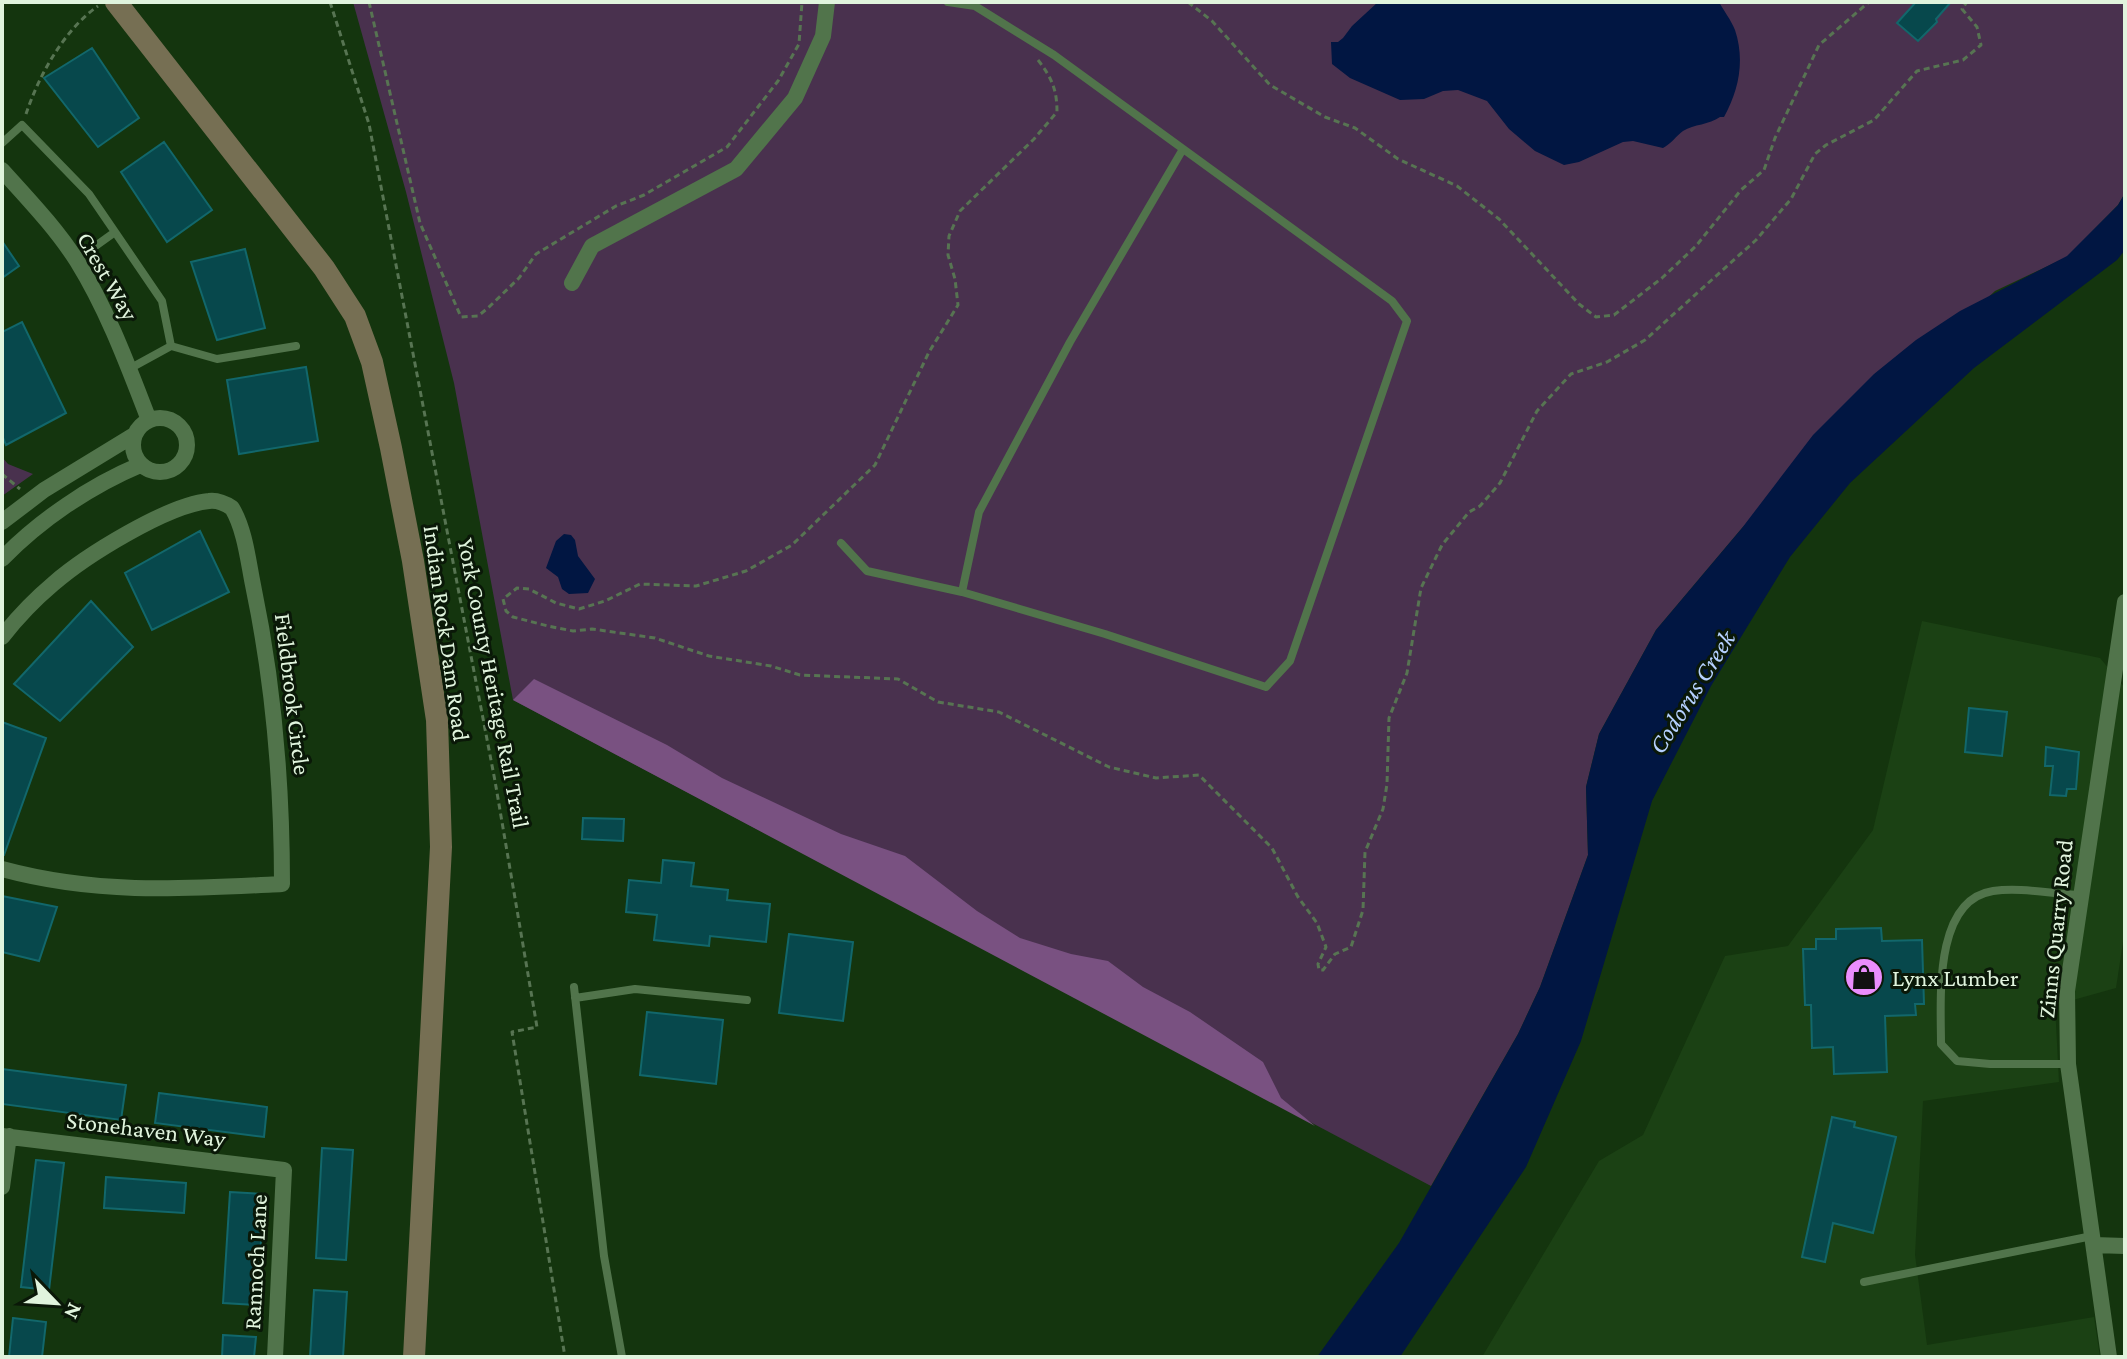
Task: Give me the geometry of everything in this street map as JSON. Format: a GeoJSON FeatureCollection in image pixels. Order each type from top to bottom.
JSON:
{"type":"FeatureCollection","features":[{"type":"Feature","properties":{"kind":"street"},"geometry":{"type":"LineString","coordinates":[[572,283],[592,246],[736,169],[795,98],[823,36],[827,2]]}},
{"type":"Feature","properties":{"kind":"street","name":"Indian Rock Dam Road"},"geometry":{"type":"LineString","coordinates":[[108,4],[324,268],[355,316],[372,362],[413,561],[437,720],[441,847],[414,1357]]}},
{"type":"Feature","properties":{"kind":"street","name":"Crest Way"},"geometry":{"type":"LineString","coordinates":[[2,170],[76,260],[108,319],[149,420]]}},
{"type":"Feature","properties":{"kind":"street"},"geometry":{"type":"LineString","coordinates":[[2,559],[52,517],[107,479],[140,465],[160,473],[171,471],[179,465],[185,455],[185,434],[179,426],[159,418],[140,426],[132,446],[140,465]]}},
{"type":"Feature","properties":{"kind":"street"},"geometry":{"type":"LineString","coordinates":[[2,522],[134,435]]}},
{"type":"Feature","properties":{"kind":"street","name":"Fieldbrook Circle"},"geometry":{"type":"LineString","coordinates":[[2,637],[20,614],[53,583],[121,537],[154,519],[209,501],[232,508],[238,519],[251,577],[273,698],[281,794],[282,884],[171,889],[101,888],[2,869]]}},
{"type":"Feature","properties":{"kind":"street","name":"Zinns Quarry Road"},"geometry":{"type":"LineString","coordinates":[[2109,1357],[2068,1064],[2067,991],[2125,602]]}},
{"type":"Feature","properties":{"kind":"street"},"geometry":{"type":"LineString","coordinates":[[2,1187],[5,1136]]}},
{"type":"Feature","properties":{"kind":"street","name":"Stonehaven Way"},"geometry":{"type":"LineString","coordinates":[[5,1136],[284,1170]]}},
{"type":"Feature","properties":{"kind":"street","name":"Rannoch Lane"},"geometry":{"type":"LineString","coordinates":[[275,1357],[284,1170]]}},
{"type":"Feature","properties":{"kind":"street"},"geometry":{"type":"LineString","coordinates":[[2093,1240],[2125,1246]]}},
{"type":"Feature","properties":{"kind":"lane"},"geometry":{"type":"LineString","coordinates":[[841,543],[867,571],[962,592],[1105,634],[1266,687],[1290,661],[1407,321],[1392,301],[1028,38],[975,6],[948,2]]}},
{"type":"Feature","properties":{"kind":"lane"},"geometry":{"type":"LineString","coordinates":[[2,143],[22,125],[89,194],[162,301],[171,346]]}},
{"type":"Feature","properties":{"kind":"lane"},"geometry":{"type":"LineString","coordinates":[[962,592],[979,512],[1070,342],[1183,149]]}},
{"type":"Feature","properties":{"kind":"lane"},"geometry":{"type":"LineString","coordinates":[[76,260],[115,232]]}},
{"type":"Feature","properties":{"kind":"lane"},"geometry":{"type":"LineString","coordinates":[[129,369],[171,346],[217,359],[296,346]]}},
{"type":"Feature","properties":{"kind":"lane"},"geometry":{"type":"LineString","coordinates":[[2068,1064],[1957,1061],[1941,1044],[1941,989],[1947,940],[1955,921],[1968,903],[1990,891],[2080,895]]}},
{"type":"Feature","properties":{"kind":"lane"},"geometry":{"type":"LineString","coordinates":[[574,987],[604,1256],[622,1357]]}},
{"type":"Feature","properties":{"kind":"lane"},"geometry":{"type":"LineString","coordinates":[[575,998],[635,989],[747,1000]]}},
{"type":"Feature","properties":{"kind":"lane"},"geometry":{"type":"LineString","coordinates":[[1864,1282],[2093,1240]]}},
{"type":"Feature","properties":{"kind":"path","name":"York County Heritage Rail Trail"},"geometry":{"type":"LineString","coordinates":[[330,2],[369,124],[498,796],[537,1027],[512,1032],[565,1357]]}},
{"type":"Feature","properties":{"kind":"path"},"geometry":{"type":"LineString","coordinates":[[369,2],[420,223],[461,317],[478,316],[488,308],[519,278],[536,254],[616,206],[644,195],[727,147],[778,81],[799,44],[802,2]]}},
{"type":"Feature","properties":{"kind":"path"},"geometry":{"type":"LineString","coordinates":[[1188,2],[1212,21],[1270,85],[1325,117],[1355,128],[1398,159],[1457,186],[1499,219],[1579,304],[1596,317],[1614,315],[1662,278],[1696,246],[1741,190],[1764,170],[1775,138],[1819,45],[1869,2]]}},
{"type":"Feature","properties":{"kind":"path"},"geometry":{"type":"LineString","coordinates":[[1037,58],[1053,80],[1057,112],[1034,139],[960,211],[949,236],[948,255],[958,305],[929,352],[875,465],[792,545],[746,571],[696,586],[640,584],[605,601],[579,609],[556,603],[529,589],[517,588],[503,599],[506,611],[513,617],[573,631],[592,629],[655,638],[709,656],[771,666],[800,675],[898,679],[938,702],[999,712],[1109,767],[1156,778],[1199,775],[1272,848],[1298,897],[1317,923],[1326,947],[1318,964],[1319,970],[1323,970],[1335,954],[1351,947],[1363,910],[1365,852],[1383,809],[1387,784],[1389,718],[1407,673],[1421,588],[1442,545],[1469,512],[1480,506],[1500,483],[1537,411],[1571,374],[1607,362],[1645,340],[1756,240],[1791,199],[1815,154],[1874,120],[1917,71],[1963,60],[1981,45],[1977,27],[1962,9],[1967,2]]}},
{"type":"Feature","properties":{"kind":"path"},"geometry":{"type":"LineString","coordinates":[[22,125],[39,77],[87,13],[108,4]]}},
{"type":"Feature","properties":{"kind":"path"},"geometry":{"type":"LineString","coordinates":[[2,474],[32,500]]}},
{"type":"Feature","properties":{"kind":"shaded area"},"geometry":{"type":"Polygon","coordinates":[[[353,2],[2125,2],[2125,193],[2118,205],[2067,257],[1995,291],[1742,528],[1656,630],[1599,734],[1586,787],[1588,855],[1540,987],[1518,1034],[1431,1186],[513,700],[454,383],[406,192],[353,2]]]}},
{"type":"Feature","properties":{"kind":"shaded area"},"geometry":{"type":"Polygon","coordinates":[[[2,457],[8,464],[33,474],[2,496],[2,457]]]}},
{"type":"Feature","properties":{"kind":"shaded area"},"geometry":{"type":"Polygon","coordinates":[[[1922,621],[2100,658],[2125,688],[2125,929],[2116,988],[2055,1005],[2059,1082],[1923,1101],[1915,1255],[1927,1345],[2094,1317],[2100,1357],[1482,1357],[1599,1161],[1643,1135],[1725,956],[1788,946],[1873,830],[1922,621]]]}},
{"type":"Feature","properties":{"kind":"shaded area"},"geometry":{"type":"Polygon","coordinates":[[[534,679],[667,745],[722,778],[841,834],[905,856],[977,911],[1020,938],[1071,954],[1108,961],[1143,987],[1190,1012],[1263,1062],[1281,1098],[1315,1126],[513,700],[534,679]]]}},
{"type":"Feature","properties":{"kind":"water"},"geometry":{"type":"Polygon","coordinates":[[[1378,2],[1719,2],[1738,41],[1740,64],[1737,86],[1724,117],[1687,129],[1663,148],[1633,141],[1623,142],[1579,162],[1564,165],[1535,151],[1509,129],[1487,101],[1458,90],[1443,91],[1424,99],[1400,100],[1350,78],[1332,64],[1331,42],[1343,38],[1378,2]]]}},
{"type":"Feature","properties":{"kind":"water","name":"Codorus Creek"},"geometry":{"type":"Polygon","coordinates":[[[2125,193],[2125,250],[2117,260],[1974,368],[1850,483],[1790,557],[1711,686],[1652,801],[1581,1041],[1526,1167],[1400,1357],[1317,1357],[1399,1243],[1518,1034],[1540,987],[1588,855],[1586,787],[1599,734],[1656,630],[1742,528],[1813,435],[1874,374],[1916,340],[1960,311],[2067,256],[2118,205],[2125,193]]]}},
{"type":"Feature","properties":{"kind":"water"},"geometry":{"type":"Polygon","coordinates":[[[564,534],[571,535],[575,540],[578,556],[595,579],[588,593],[569,594],[562,589],[558,577],[546,568],[556,541],[564,534]]]}},
{"type":"Feature","properties":{"kind":"building"},"geometry":{"type":"Polygon","coordinates":[[[1916,2],[1951,2],[1918,41],[1897,23],[1916,2]]]}},
{"type":"Feature","properties":{"kind":"building"},"geometry":{"type":"Polygon","coordinates":[[[92,48],[139,118],[98,147],[44,78],[92,48]]]}},
{"type":"Feature","properties":{"kind":"building"},"geometry":{"type":"Polygon","coordinates":[[[164,142],[212,210],[167,242],[121,172],[164,142]]]}},
{"type":"Feature","properties":{"kind":"building"},"geometry":{"type":"Polygon","coordinates":[[[2,241],[19,266],[2,278],[2,241]]]}},
{"type":"Feature","properties":{"kind":"building"},"geometry":{"type":"Polygon","coordinates":[[[245,249],[265,328],[217,340],[191,262],[245,249]]]}},
{"type":"Feature","properties":{"kind":"building"},"geometry":{"type":"Polygon","coordinates":[[[22,322],[66,413],[6,445],[2,435],[2,332],[22,322]]]}},
{"type":"Feature","properties":{"kind":"building"},"geometry":{"type":"Polygon","coordinates":[[[306,367],[318,441],[239,454],[227,380],[306,367]]]}},
{"type":"Feature","properties":{"kind":"building"},"geometry":{"type":"Polygon","coordinates":[[[200,531],[229,592],[152,630],[125,573],[200,531]]]}},
{"type":"Feature","properties":{"kind":"building"},"geometry":{"type":"Polygon","coordinates":[[[91,601],[133,647],[60,721],[14,684],[91,601]]]}},
{"type":"Feature","properties":{"kind":"building"},"geometry":{"type":"Polygon","coordinates":[[[1969,708],[2007,712],[2002,756],[1965,752],[1969,708]]]}},
{"type":"Feature","properties":{"kind":"building"},"geometry":{"type":"Polygon","coordinates":[[[2,722],[46,738],[4,855],[2,855],[2,722]]]}},
{"type":"Feature","properties":{"kind":"building"},"geometry":{"type":"Polygon","coordinates":[[[2046,747],[2079,752],[2076,789],[2067,789],[2066,796],[2050,795],[2053,766],[2045,766],[2046,747]]]}},
{"type":"Feature","properties":{"kind":"building"},"geometry":{"type":"Polygon","coordinates":[[[583,818],[624,819],[623,841],[582,839],[583,818]]]}},
{"type":"Feature","properties":{"kind":"building"},"geometry":{"type":"Polygon","coordinates":[[[663,860],[694,863],[691,886],[728,890],[727,900],[770,904],[766,942],[710,936],[709,946],[654,940],[657,915],[626,912],[629,880],[661,883],[663,860]]]}},
{"type":"Feature","properties":{"kind":"building"},"geometry":{"type":"Polygon","coordinates":[[[2,896],[57,907],[39,961],[2,952],[2,896]]]}},
{"type":"Feature","properties":{"kind":"building","name":"Lynx Lumber"},"geometry":{"type":"Polygon","coordinates":[[[1881,928],[1882,941],[1922,940],[1924,1004],[1915,1004],[1916,1015],[1885,1016],[1887,1072],[1834,1074],[1833,1047],[1812,1048],[1811,1005],[1805,1005],[1803,949],[1816,949],[1816,939],[1836,939],[1836,929],[1881,928]]]}},
{"type":"Feature","properties":{"kind":"building"},"geometry":{"type":"Polygon","coordinates":[[[789,934],[853,942],[843,1021],[779,1013],[789,934]]]}},
{"type":"Feature","properties":{"kind":"building"},"geometry":{"type":"Polygon","coordinates":[[[647,1012],[723,1020],[716,1084],[640,1075],[647,1012]]]}},
{"type":"Feature","properties":{"kind":"building"},"geometry":{"type":"Polygon","coordinates":[[[2,1069],[126,1085],[121,1120],[2,1104],[2,1069]]]}},
{"type":"Feature","properties":{"kind":"building"},"geometry":{"type":"Polygon","coordinates":[[[159,1093],[267,1107],[264,1137],[155,1123],[159,1093]]]}},
{"type":"Feature","properties":{"kind":"building"},"geometry":{"type":"Polygon","coordinates":[[[1832,1117],[1855,1122],[1854,1127],[1896,1137],[1873,1233],[1833,1223],[1825,1262],[1802,1257],[1832,1117]]]}},
{"type":"Feature","properties":{"kind":"building"},"geometry":{"type":"Polygon","coordinates":[[[322,1148],[353,1150],[346,1260],[316,1258],[322,1148]]]}},
{"type":"Feature","properties":{"kind":"building"},"geometry":{"type":"Polygon","coordinates":[[[36,1160],[64,1163],[49,1290],[21,1287],[36,1160]]]}},
{"type":"Feature","properties":{"kind":"building"},"geometry":{"type":"Polygon","coordinates":[[[106,1177],[186,1183],[184,1213],[104,1208],[106,1177]]]}},
{"type":"Feature","properties":{"kind":"building"},"geometry":{"type":"Polygon","coordinates":[[[230,1192],[264,1194],[257,1305],[223,1303],[230,1192]]]}},
{"type":"Feature","properties":{"kind":"building"},"geometry":{"type":"Polygon","coordinates":[[[314,1290],[347,1292],[343,1357],[310,1357],[314,1290]]]}},
{"type":"Feature","properties":{"kind":"building"},"geometry":{"type":"Polygon","coordinates":[[[13,1318],[46,1322],[42,1357],[9,1357],[13,1318]]]}},
{"type":"Feature","properties":{"kind":"building"},"geometry":{"type":"Polygon","coordinates":[[[223,1335],[256,1337],[254,1357],[222,1357],[223,1335]]]}},
{"type":"Feature","properties":{"kind":"place","name":"Lynx Lumber"},"geometry":{"type":"Point","coordinates":[1864,977]}}]}
